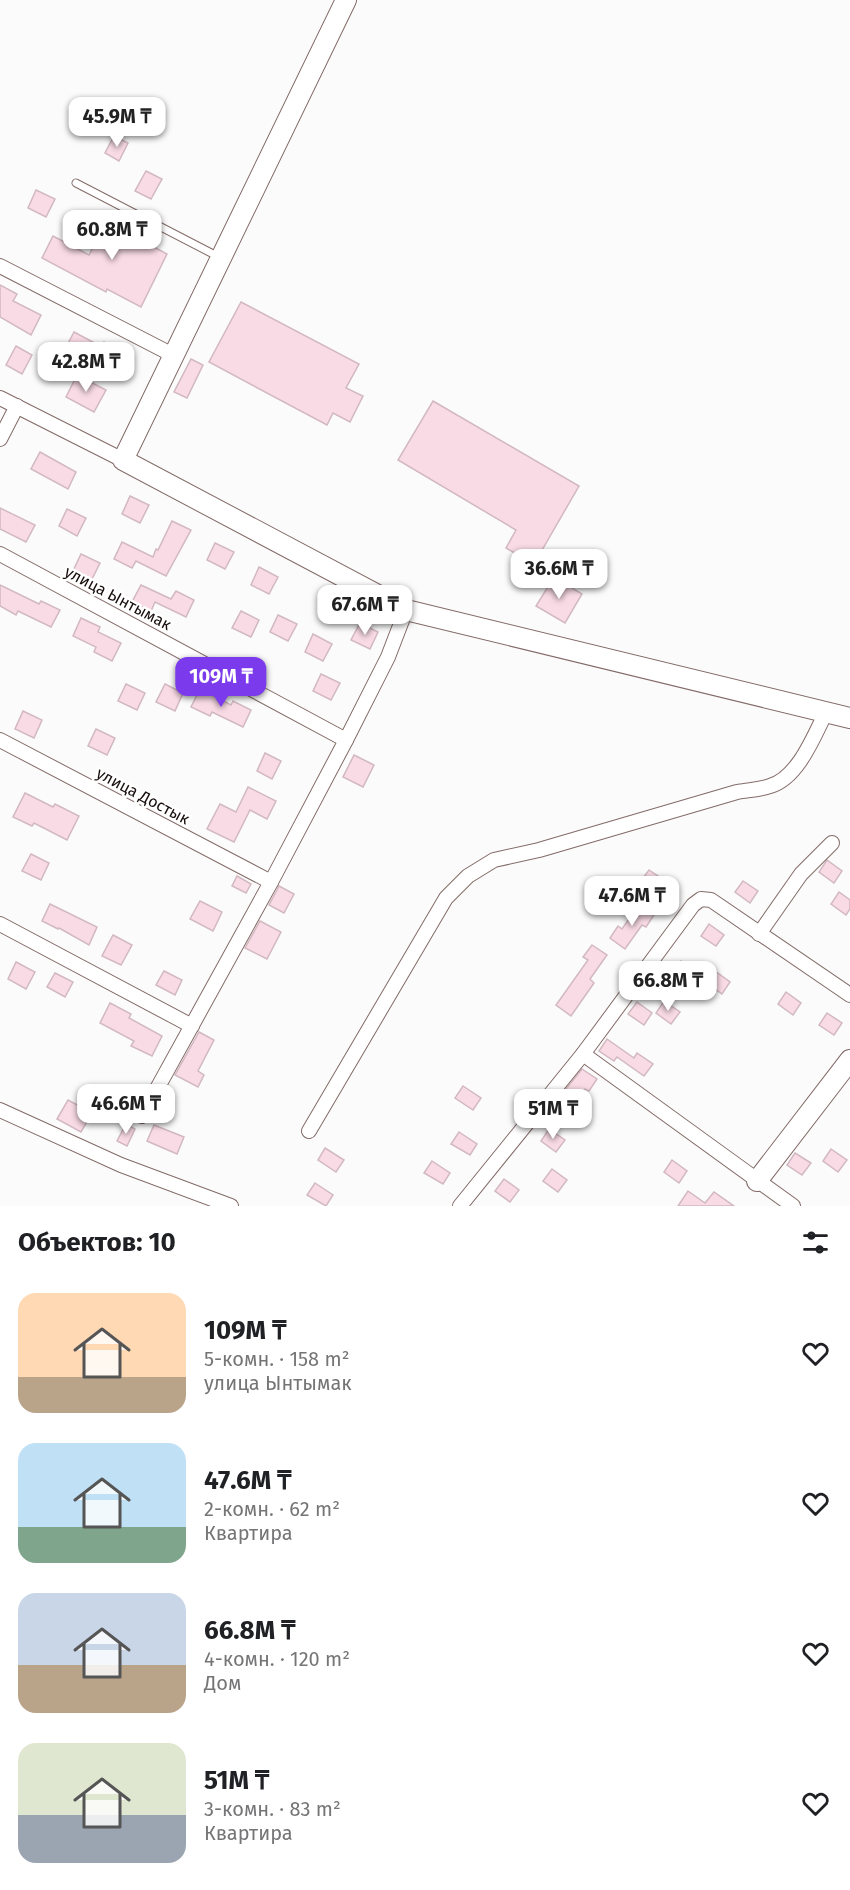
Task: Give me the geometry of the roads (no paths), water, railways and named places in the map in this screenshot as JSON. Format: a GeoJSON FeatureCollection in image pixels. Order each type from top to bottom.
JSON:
{"type":"FeatureCollection","features":[{"type":"Feature","properties":{"kind":"street"},"geometry":{"type":"LineString","coordinates":[[123,460],[346,0]]}},
{"type":"Feature","properties":{"kind":"street"},"geometry":{"type":"LineString","coordinates":[[0,266],[173,355]]}},
{"type":"Feature","properties":{"kind":"street"},"geometry":{"type":"LineString","coordinates":[[0,398],[406,609],[850,718]]}},
{"type":"Feature","properties":{"kind":"street"},"geometry":{"type":"LineString","coordinates":[[0,439],[17,406]]}},
{"type":"Feature","properties":{"kind":"street","name":"улица Ынтымак"},"geometry":{"type":"LineString","coordinates":[[0,554],[346,740]]}},
{"type":"Feature","properties":{"kind":"street"},"geometry":{"type":"LineString","coordinates":[[142,1116],[346,740],[388,657],[406,609]]}},
{"type":"Feature","properties":{"kind":"street"},"geometry":{"type":"LineString","coordinates":[[309,1131],[446,898],[468,876],[494,860],[539,850],[737,792],[770,786],[786,777],[805,754],[826,712]]}},
{"type":"Feature","properties":{"kind":"street","name":"улица Достык"},"geometry":{"type":"LineString","coordinates":[[0,740],[271,882]]}},
{"type":"Feature","properties":{"kind":"street"},"geometry":{"type":"LineString","coordinates":[[759,934],[801,874],[832,843]]}},
{"type":"Feature","properties":{"kind":"street"},"geometry":{"type":"LineString","coordinates":[[460,1206],[583,1054],[693,905],[701,899],[711,900],[850,995]]}},
{"type":"Feature","properties":{"kind":"street"},"geometry":{"type":"LineString","coordinates":[[0,924],[192,1026]]}},
{"type":"Feature","properties":{"kind":"street"},"geometry":{"type":"LineString","coordinates":[[583,1054],[793,1206]]}},
{"type":"Feature","properties":{"kind":"street"},"geometry":{"type":"LineString","coordinates":[[758,1181],[850,1060]]}},
{"type":"Feature","properties":{"kind":"street"},"geometry":{"type":"LineString","coordinates":[[0,1110],[121,1165],[231,1206]]}},
{"type":"Feature","properties":{"kind":"lane"},"geometry":{"type":"LineString","coordinates":[[76,183],[221,258]]}}]}
